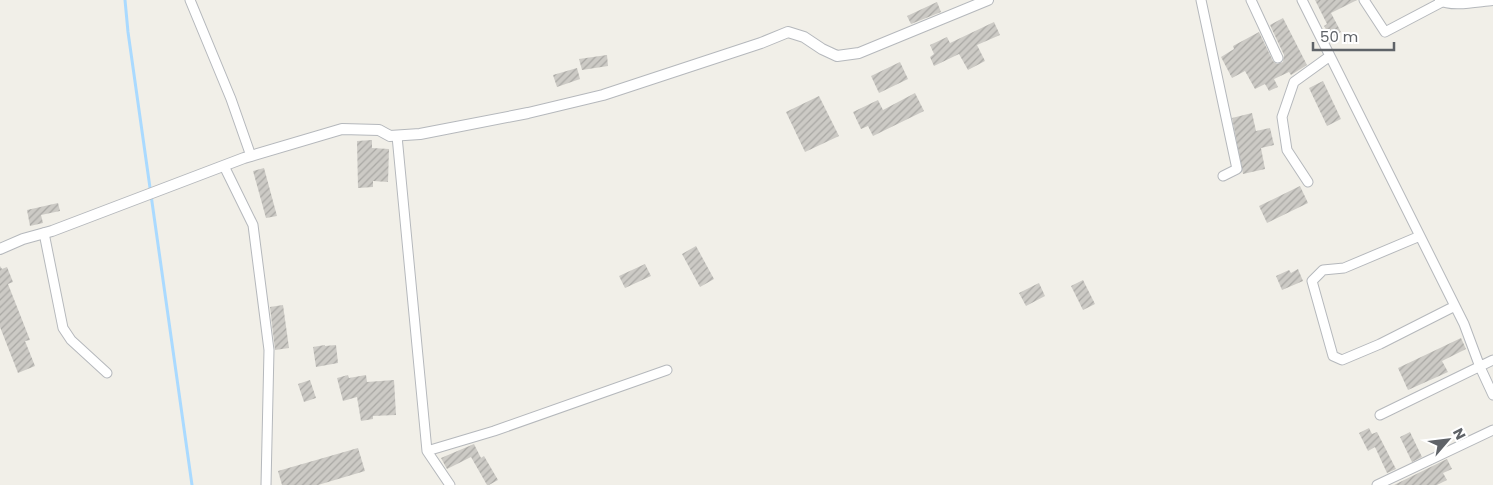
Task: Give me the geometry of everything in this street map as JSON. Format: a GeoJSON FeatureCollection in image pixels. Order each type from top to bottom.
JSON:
{"type":"FeatureCollection","features":[{"type":"Feature","properties":{"kind":"street"},"geometry":{"type":"LineString","coordinates":[[190,0],[231,99],[251,156]]}},
{"type":"Feature","properties":{"kind":"street"},"geometry":{"type":"LineString","coordinates":[[0,249],[22,238],[44,233],[251,156],[342,129],[379,130],[390,136],[397,136],[420,134],[528,113],[603,95],[761,43],[788,32],[804,37],[837,56],[859,53],[988,0]]}},
{"type":"Feature","properties":{"kind":"street"},"geometry":{"type":"LineString","coordinates":[[1201,0],[1237,170],[1222,176]]}},
{"type":"Feature","properties":{"kind":"street"},"geometry":{"type":"LineString","coordinates":[[1251,0],[1278,58]]}},
{"type":"Feature","properties":{"kind":"street"},"geometry":{"type":"LineString","coordinates":[[1302,0],[1464,324],[1493,395]]}},
{"type":"Feature","properties":{"kind":"street"},"geometry":{"type":"LineString","coordinates":[[1364,0],[1385,32],[1441,1],[1460,3],[1493,0]]}},
{"type":"Feature","properties":{"kind":"street"},"geometry":{"type":"LineString","coordinates":[[1308,182],[1286,150],[1282,117],[1294,82],[1330,56]]}},
{"type":"Feature","properties":{"kind":"street"},"geometry":{"type":"LineString","coordinates":[[397,136],[427,451],[450,485]]}},
{"type":"Feature","properties":{"kind":"street"},"geometry":{"type":"LineString","coordinates":[[224,166],[253,224],[269,350],[266,485]]}},
{"type":"Feature","properties":{"kind":"street"},"geometry":{"type":"LineString","coordinates":[[44,233],[63,328],[70,340],[107,373]]}},
{"type":"Feature","properties":{"kind":"street"},"geometry":{"type":"LineString","coordinates":[[1420,236],[1344,268],[1323,270],[1312,281],[1333,356],[1342,360],[1380,344],[1455,306]]}},
{"type":"Feature","properties":{"kind":"street"},"geometry":{"type":"LineString","coordinates":[[1380,415],[1493,360]]}},
{"type":"Feature","properties":{"kind":"street"},"geometry":{"type":"LineString","coordinates":[[427,451],[494,431],[667,370]]}},
{"type":"Feature","properties":{"kind":"street"},"geometry":{"type":"LineString","coordinates":[[1377,485],[1493,430]]}},
{"type":"Feature","properties":{"kind":"building"},"geometry":{"type":"Polygon","coordinates":[[[1315,0],[1357,0],[1331,13],[1341,32],[1331,38],[1324,26],[1327,24],[1315,0]]]}},
{"type":"Feature","properties":{"kind":"building"},"geometry":{"type":"Polygon","coordinates":[[[937,2],[941,12],[911,24],[907,16],[937,2]]]}},
{"type":"Feature","properties":{"kind":"building"},"geometry":{"type":"Polygon","coordinates":[[[1283,18],[1307,65],[1291,75],[1289,72],[1274,79],[1278,87],[1269,91],[1265,84],[1255,89],[1245,71],[1232,78],[1221,57],[1234,49],[1233,46],[1259,32],[1273,61],[1277,64],[1283,62],[1284,55],[1270,25],[1283,18]]]}},
{"type":"Feature","properties":{"kind":"building"},"geometry":{"type":"Polygon","coordinates":[[[994,22],[1000,35],[977,45],[985,61],[968,70],[959,54],[934,66],[930,57],[934,54],[930,45],[947,37],[950,43],[994,22]]]}},
{"type":"Feature","properties":{"kind":"building"},"geometry":{"type":"Polygon","coordinates":[[[607,55],[608,66],[582,70],[579,59],[607,55]]]}},
{"type":"Feature","properties":{"kind":"building"},"geometry":{"type":"Polygon","coordinates":[[[900,62],[908,79],[879,93],[871,76],[900,62]]]}},
{"type":"Feature","properties":{"kind":"building"},"geometry":{"type":"Polygon","coordinates":[[[577,68],[580,79],[557,87],[553,75],[577,68]]]}},
{"type":"Feature","properties":{"kind":"building"},"geometry":{"type":"Polygon","coordinates":[[[1323,81],[1341,119],[1327,126],[1309,88],[1323,81]]]}},
{"type":"Feature","properties":{"kind":"building"},"geometry":{"type":"Polygon","coordinates":[[[915,93],[924,111],[873,136],[868,126],[861,129],[853,112],[878,100],[883,110],[915,93]]]}},
{"type":"Feature","properties":{"kind":"building"},"geometry":{"type":"Polygon","coordinates":[[[819,96],[839,136],[805,152],[786,112],[819,96]]]}},
{"type":"Feature","properties":{"kind":"building"},"geometry":{"type":"Polygon","coordinates":[[[1252,113],[1256,131],[1270,128],[1274,145],[1261,148],[1265,169],[1243,174],[1232,118],[1252,113]]]}},
{"type":"Feature","properties":{"kind":"building"},"geometry":{"type":"Polygon","coordinates":[[[372,140],[372,148],[389,149],[388,182],[373,181],[373,187],[358,188],[357,141],[372,140]]]}},
{"type":"Feature","properties":{"kind":"building"},"geometry":{"type":"Polygon","coordinates":[[[264,168],[277,216],[266,218],[253,171],[264,168]]]}},
{"type":"Feature","properties":{"kind":"building"},"geometry":{"type":"Polygon","coordinates":[[[1300,186],[1308,203],[1267,223],[1259,206],[1300,186]]]}},
{"type":"Feature","properties":{"kind":"building"},"geometry":{"type":"Polygon","coordinates":[[[58,203],[60,211],[41,215],[43,223],[30,226],[27,210],[58,203]]]}},
{"type":"Feature","properties":{"kind":"building"},"geometry":{"type":"Polygon","coordinates":[[[696,246],[714,279],[700,287],[682,254],[696,246]]]}},
{"type":"Feature","properties":{"kind":"building"},"geometry":{"type":"Polygon","coordinates":[[[645,264],[651,276],[625,288],[619,276],[645,264]]]}},
{"type":"Feature","properties":{"kind":"building"},"geometry":{"type":"Polygon","coordinates":[[[0,266],[2,269],[7,267],[13,282],[8,284],[30,340],[25,341],[35,366],[18,373],[0,327],[0,266]]]}},
{"type":"Feature","properties":{"kind":"building"},"geometry":{"type":"Polygon","coordinates":[[[1298,269],[1303,281],[1282,290],[1276,276],[1289,270],[1291,273],[1298,269]]]}},
{"type":"Feature","properties":{"kind":"building"},"geometry":{"type":"Polygon","coordinates":[[[1083,280],[1095,304],[1083,310],[1071,286],[1083,280]]]}},
{"type":"Feature","properties":{"kind":"building"},"geometry":{"type":"Polygon","coordinates":[[[1039,283],[1045,296],[1026,306],[1019,293],[1039,283]]]}},
{"type":"Feature","properties":{"kind":"building"},"geometry":{"type":"Polygon","coordinates":[[[283,305],[289,348],[275,350],[270,307],[283,305]]]}},
{"type":"Feature","properties":{"kind":"building"},"geometry":{"type":"Polygon","coordinates":[[[1461,338],[1466,349],[1442,361],[1448,372],[1408,390],[1398,368],[1461,338]]]}},
{"type":"Feature","properties":{"kind":"building"},"geometry":{"type":"Polygon","coordinates":[[[336,345],[338,363],[316,367],[313,347],[336,345]]]}},
{"type":"Feature","properties":{"kind":"building"},"geometry":{"type":"Polygon","coordinates":[[[348,375],[349,378],[366,375],[367,382],[394,380],[396,415],[373,416],[373,419],[361,421],[357,397],[343,401],[337,378],[348,375]]]}},
{"type":"Feature","properties":{"kind":"building"},"geometry":{"type":"Polygon","coordinates":[[[310,380],[316,398],[304,402],[298,384],[310,380]]]}},
{"type":"Feature","properties":{"kind":"building"},"geometry":{"type":"Polygon","coordinates":[[[1369,428],[1372,434],[1377,432],[1396,469],[1387,473],[1375,447],[1368,451],[1359,433],[1369,428]]]}},
{"type":"Feature","properties":{"kind":"building"},"geometry":{"type":"Polygon","coordinates":[[[1410,432],[1422,457],[1412,462],[1400,437],[1410,432]]]}},
{"type":"Feature","properties":{"kind":"building"},"geometry":{"type":"Polygon","coordinates":[[[474,444],[481,458],[484,456],[498,480],[489,485],[487,485],[471,457],[447,469],[441,458],[474,444]]]}},
{"type":"Feature","properties":{"kind":"building"},"geometry":{"type":"Polygon","coordinates":[[[358,448],[365,471],[318,485],[282,485],[278,471],[358,448]]]}},
{"type":"Feature","properties":{"kind":"building"},"geometry":{"type":"Polygon","coordinates":[[[1447,459],[1452,469],[1443,473],[1447,480],[1437,485],[1394,485],[1447,459]]]}},
{"type":"Feature","properties":{"kind":"waterway"},"geometry":{"type":"LineString","coordinates":[[125,0],[192,485]]}}]}
